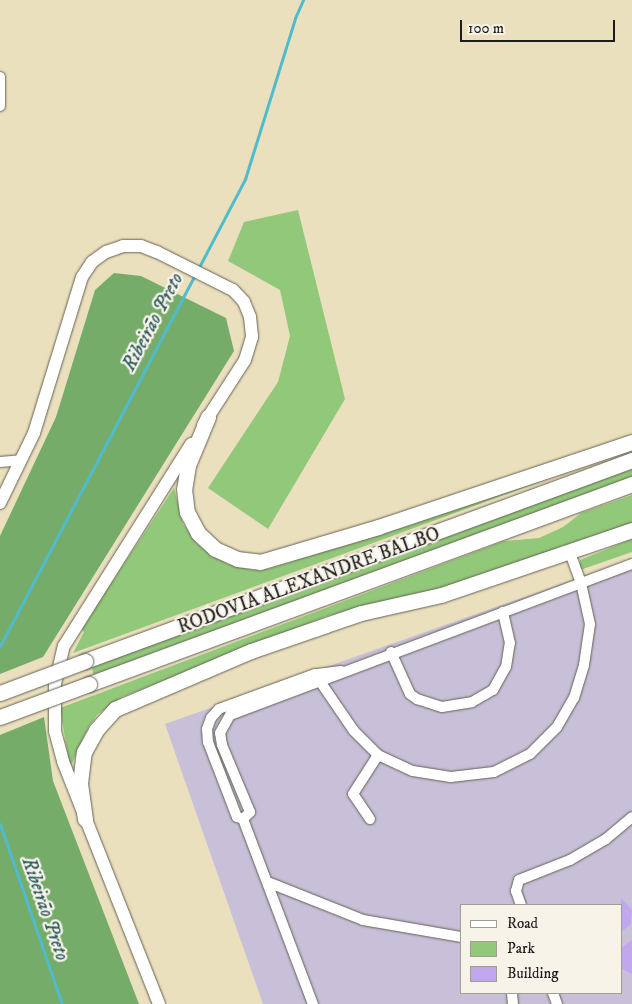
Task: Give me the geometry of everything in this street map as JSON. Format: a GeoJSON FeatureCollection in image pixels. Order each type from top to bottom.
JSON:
{"type":"FeatureCollection","features":[{"type":"Feature","properties":{"kind":"highway"},"geometry":{"type":"LineString","coordinates":[[208,418],[188,465],[184,488],[188,512],[198,533],[215,549],[237,559],[260,562],[378,527],[632,442]]}},
{"type":"Feature","properties":{"kind":"highway","name":"RODOVIA ALEXANDRE BALBO"},"geometry":{"type":"LineString","coordinates":[[0,693],[632,460]]}},
{"type":"Feature","properties":{"kind":"highway","name":"RODOVIA ALEXANDRE BALBO"},"geometry":{"type":"LineString","coordinates":[[0,717],[632,484]]}},
{"type":"Feature","properties":{"kind":"highway"},"geometry":{"type":"LineString","coordinates":[[85,818],[80,783],[84,752],[96,730],[115,708],[251,651],[342,619],[441,595],[570,553],[632,530]]}},
{"type":"Feature","properties":{"kind":"main road"},"geometry":{"type":"LineString","coordinates":[[0,503],[34,433],[82,277],[92,262],[106,252],[132,246],[157,252],[233,290],[250,317],[252,337],[245,360],[64,646],[55,684],[56,731],[85,818],[159,1004]]}},
{"type":"Feature","properties":{"kind":"street"},"geometry":{"type":"LineString","coordinates":[[0,77],[0,106]]}},
{"type":"Feature","properties":{"kind":"street"},"geometry":{"type":"LineString","coordinates":[[0,462],[21,460]]}},
{"type":"Feature","properties":{"kind":"street"},"geometry":{"type":"LineString","coordinates":[[318,679],[354,731],[378,755],[413,771],[451,777],[494,772],[530,754],[557,727],[574,698],[584,665],[590,624],[581,583],[570,553]]}},
{"type":"Feature","properties":{"kind":"street"},"geometry":{"type":"LineString","coordinates":[[243,819],[250,812],[222,745],[223,723],[230,715],[318,679],[632,564]]}},
{"type":"Feature","properties":{"kind":"street"},"geometry":{"type":"LineString","coordinates":[[391,652],[410,694],[417,699],[442,708],[472,702],[493,690],[506,667],[510,643],[503,612]]}},
{"type":"Feature","properties":{"kind":"street"},"geometry":{"type":"LineString","coordinates":[[313,1004],[270,883],[243,819],[233,813],[208,742],[207,730],[210,718],[219,709],[318,679]]}},
{"type":"Feature","properties":{"kind":"street"},"geometry":{"type":"LineString","coordinates":[[370,819],[353,794],[378,755]]}},
{"type":"Feature","properties":{"kind":"street"},"geometry":{"type":"LineString","coordinates":[[521,904],[516,891],[519,880],[570,860],[606,839],[632,817]]}},
{"type":"Feature","properties":{"kind":"street"},"geometry":{"type":"LineString","coordinates":[[270,883],[363,920],[460,937]]}},
{"type":"Feature","properties":{"kind":"shaded area"},"geometry":{"type":"Polygon","coordinates":[[[632,559],[632,1004],[263,1004],[165,724],[632,559]]]}},
{"type":"Feature","properties":{"kind":"green space"},"geometry":{"type":"Polygon","coordinates":[[[298,210],[345,399],[268,529],[208,488],[278,382],[290,336],[280,290],[228,261],[244,222],[298,210]]]}},
{"type":"Feature","properties":{"kind":"green space"},"geometry":{"type":"Polygon","coordinates":[[[114,273],[141,276],[226,318],[234,351],[43,657],[0,674],[0,536],[56,417],[95,290],[114,273]]]}},
{"type":"Feature","properties":{"kind":"green space"},"geometry":{"type":"Polygon","coordinates":[[[616,454],[73,653],[84,632],[81,629],[174,488],[183,524],[197,544],[227,564],[252,570],[268,569],[382,534],[576,465],[616,454]]]}},
{"type":"Feature","properties":{"kind":"green space"},"geometry":{"type":"Polygon","coordinates":[[[632,466],[632,477],[93,675],[92,666],[632,466]]]}},
{"type":"Feature","properties":{"kind":"green space"},"geometry":{"type":"Polygon","coordinates":[[[632,495],[632,523],[456,585],[327,616],[122,697],[98,714],[89,726],[70,768],[60,708],[504,541],[539,538],[563,527],[581,513],[632,495]]]}},
{"type":"Feature","properties":{"kind":"green space"},"geometry":{"type":"Polygon","coordinates":[[[632,539],[632,552],[580,570],[580,560],[632,539]]]}},
{"type":"Feature","properties":{"kind":"green space"},"geometry":{"type":"Polygon","coordinates":[[[44,717],[53,781],[139,1004],[0,1004],[0,735],[44,717]]]}},
{"type":"Feature","properties":{"kind":"building"},"geometry":{"type":"Polygon","coordinates":[[[621,898],[632,910],[631,924],[622,931],[622,904],[621,898]]]}},
{"type":"Feature","properties":{"kind":"building"},"geometry":{"type":"Polygon","coordinates":[[[632,940],[632,974],[622,969],[622,947],[632,940]]]}},
{"type":"Feature","properties":{"kind":"waterway","name":"Ribeirão Preto"},"geometry":{"type":"LineString","coordinates":[[198,269],[245,179],[295,18],[303,0]]}},
{"type":"Feature","properties":{"kind":"waterway","name":"Ribeirão Preto"},"geometry":{"type":"LineString","coordinates":[[0,646],[195,275]]}},
{"type":"Feature","properties":{"kind":"waterway","name":"Ribeirão Preto"},"geometry":{"type":"LineString","coordinates":[[0,824],[62,1004]]}}]}
